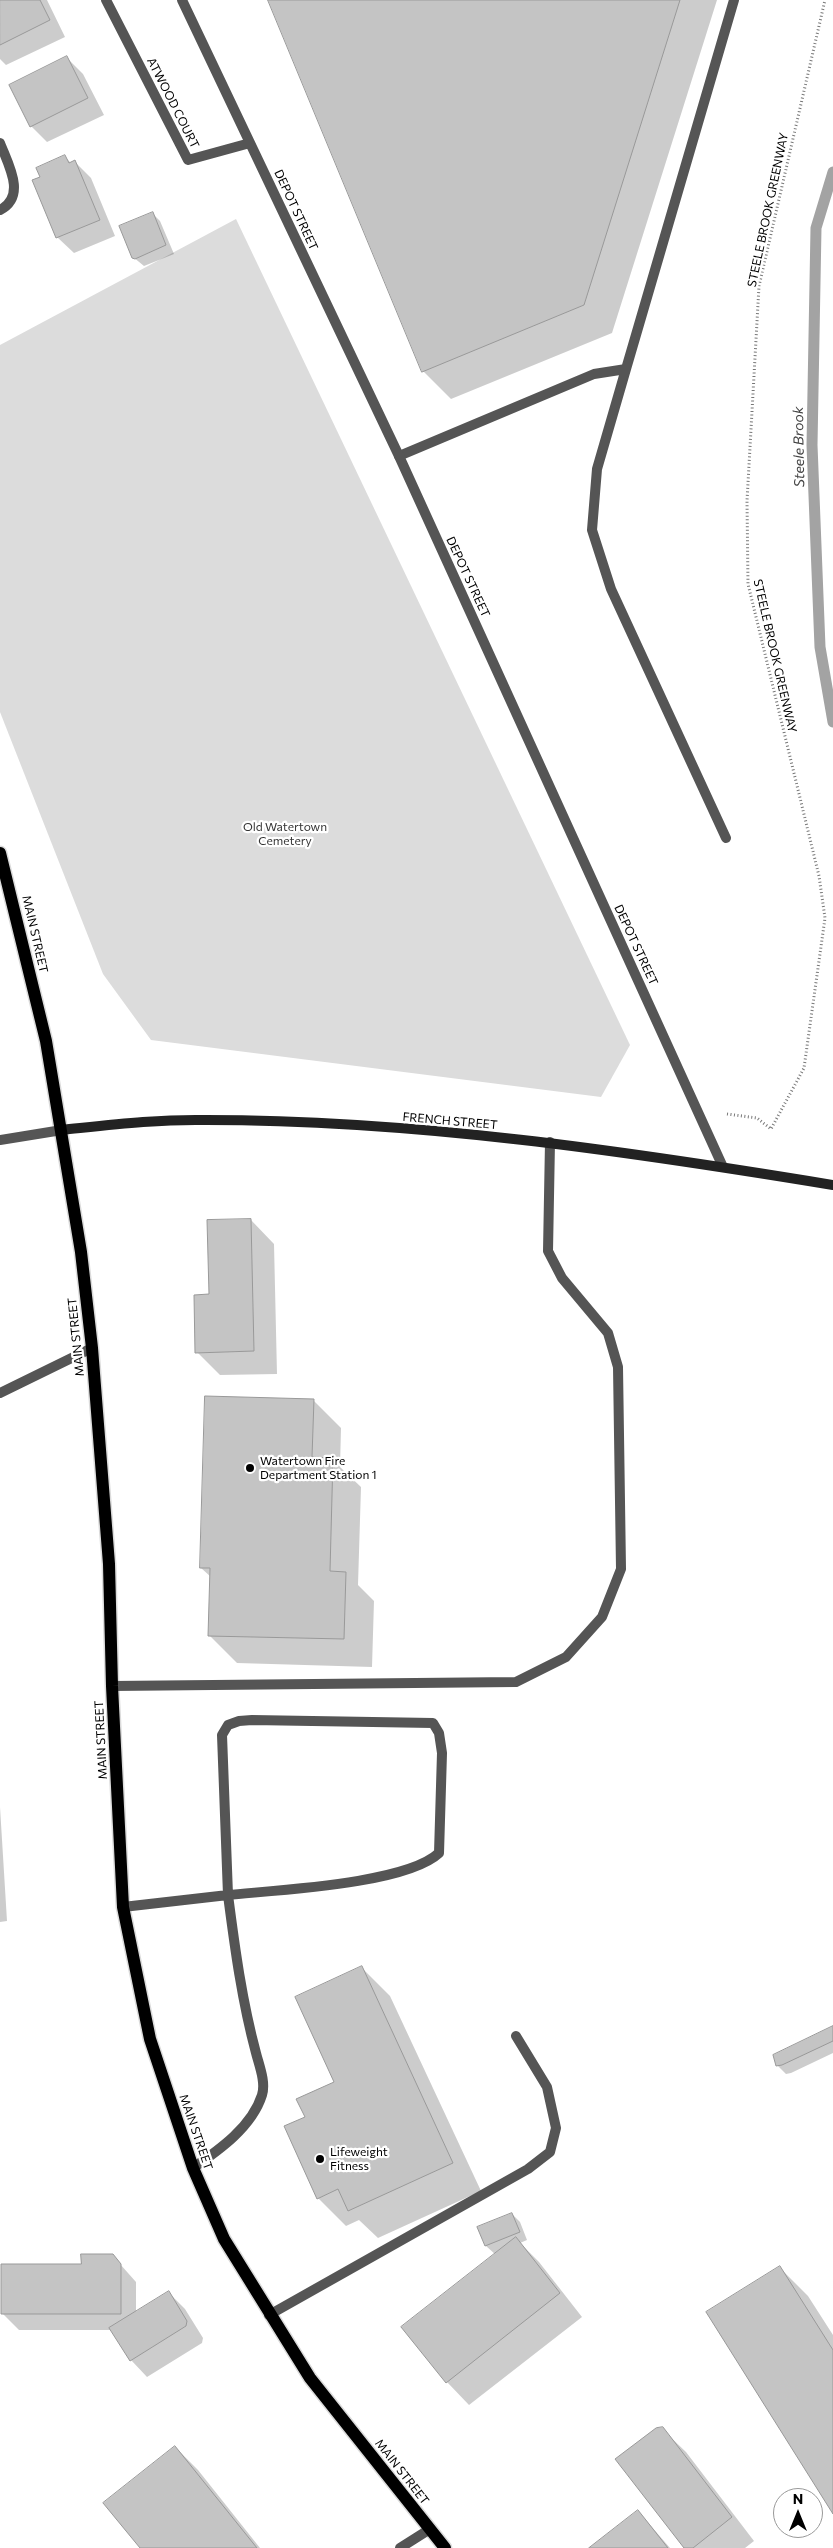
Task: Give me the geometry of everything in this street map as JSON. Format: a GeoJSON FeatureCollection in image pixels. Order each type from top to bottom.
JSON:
{"type":"FeatureCollection","features":[{"type":"Feature","properties":{"kind":"main road","name":"MAIN STREET"},"geometry":{"type":"LineString","coordinates":[[0,853],[44,1031],[81,1252],[92,1348],[109,1564],[112,1686],[124,1907],[150,2039],[192,2168],[224,2239],[269,2315],[310,2378],[445,2548]]}},
{"type":"Feature","properties":{"kind":"street","name":"ATWOOD COURT"},"geometry":{"type":"LineString","coordinates":[[106,0],[188,160],[250,143]]}},
{"type":"Feature","properties":{"kind":"street","name":"DEPOT STREET"},"geometry":{"type":"LineString","coordinates":[[182,0],[399,456],[723,1167]]}},
{"type":"Feature","properties":{"kind":"street"},"geometry":{"type":"LineString","coordinates":[[726,838],[611,589],[592,530],[597,469],[734,0]]}},
{"type":"Feature","properties":{"kind":"street"},"geometry":{"type":"LineString","coordinates":[[0,143],[14,180],[14,195],[10,205],[0,210]]}},
{"type":"Feature","properties":{"kind":"street"},"geometry":{"type":"LineString","coordinates":[[399,456],[594,374],[626,369]]}},
{"type":"Feature","properties":{"kind":"street","name":"FRENCH STREET"},"geometry":{"type":"LineString","coordinates":[[62,1130],[156,1122],[258,1121],[343,1125],[550,1142],[833,1185]]}},
{"type":"Feature","properties":{"kind":"street"},"geometry":{"type":"LineString","coordinates":[[0,1140],[62,1130]]}},
{"type":"Feature","properties":{"kind":"street"},"geometry":{"type":"LineString","coordinates":[[112,1686],[516,1682],[566,1657],[602,1617],[621,1569],[618,1367],[608,1333],[562,1278],[548,1251],[550,1142]]}},
{"type":"Feature","properties":{"kind":"street"},"geometry":{"type":"LineString","coordinates":[[0,1392],[92,1348]]}},
{"type":"Feature","properties":{"kind":"street"},"geometry":{"type":"LineString","coordinates":[[124,1907],[228,1895],[366,1879],[430,1862],[439,1853],[441,1837],[442,1753],[438,1728],[433,1723],[399,1721],[252,1720],[228,1724],[222,1735],[228,1895],[238,1972],[262,2074],[263,2093],[254,2112],[239,2131],[222,2148],[192,2168]]}},
{"type":"Feature","properties":{"kind":"street"},"geometry":{"type":"LineString","coordinates":[[269,2315],[528,2169],[550,2152],[556,2128],[547,2087],[516,2036]]}},
{"type":"Feature","properties":{"kind":"street"},"geometry":{"type":"LineString","coordinates":[[400,2548],[430,2529]]}},
{"type":"Feature","properties":{"kind":"path","name":"STEELE BROOK GREENWAY"},"geometry":{"type":"LineString","coordinates":[[757,1118],[771,1129],[804,1068],[825,918],[819,876],[748,584],[747,501],[759,286],[825,0]]}},
{"type":"Feature","properties":{"kind":"green space","name":"Old Watertown Cemetery"},"geometry":{"type":"Polygon","coordinates":[[[236,219],[630,1045],[601,1097],[151,1040],[103,974],[0,712],[0,345],[236,219]]]}},
{"type":"Feature","properties":{"kind":"building"},"geometry":{"type":"Polygon","coordinates":[[[0,0],[40,0],[50,20],[0,45],[0,0]]]}},
{"type":"Feature","properties":{"kind":"building"},"geometry":{"type":"Polygon","coordinates":[[[268,0],[680,0],[584,305],[422,372],[268,0]]]}},
{"type":"Feature","properties":{"kind":"building"},"geometry":{"type":"Polygon","coordinates":[[[67,56],[88,98],[30,127],[9,85],[67,56]]]}},
{"type":"Feature","properties":{"kind":"building"},"geometry":{"type":"Polygon","coordinates":[[[65,155],[69,163],[75,160],[100,220],[56,238],[32,180],[40,177],[36,168],[65,155]]]}},
{"type":"Feature","properties":{"kind":"building"},"geometry":{"type":"Polygon","coordinates":[[[153,212],[166,245],[135,259],[132,258],[119,226],[153,212]]]}},
{"type":"Feature","properties":{"kind":"building"},"geometry":{"type":"Polygon","coordinates":[[[251,1219],[254,1351],[195,1353],[194,1295],[209,1294],[207,1220],[251,1219]]]}},
{"type":"Feature","properties":{"kind":"building"},"geometry":{"type":"Polygon","coordinates":[[[205,1396],[314,1399],[312,1457],[333,1458],[330,1571],[346,1572],[344,1639],[208,1636],[210,1568],[200,1568],[205,1396]]]}},
{"type":"Feature","properties":{"kind":"building"},"geometry":{"type":"Polygon","coordinates":[[[362,1966],[453,2163],[348,2211],[338,2189],[317,2199],[284,2126],[305,2117],[296,2099],[334,2082],[295,1997],[362,1966]]]}},
{"type":"Feature","properties":{"kind":"building"},"geometry":{"type":"Polygon","coordinates":[[[833,2026],[833,2041],[776,2066],[773,2055],[833,2026]]]}},
{"type":"Feature","properties":{"kind":"building"},"geometry":{"type":"Polygon","coordinates":[[[512,2213],[520,2232],[485,2246],[477,2227],[512,2213]]]}},
{"type":"Feature","properties":{"kind":"building"},"geometry":{"type":"Polygon","coordinates":[[[516,2237],[560,2293],[446,2383],[401,2327],[516,2237]]]}},
{"type":"Feature","properties":{"kind":"building"},"geometry":{"type":"Polygon","coordinates":[[[81,2254],[113,2254],[121,2264],[121,2314],[1,2314],[1,2264],[81,2264],[81,2254]]]}},
{"type":"Feature","properties":{"kind":"building"},"geometry":{"type":"Polygon","coordinates":[[[780,2266],[833,2350],[833,2514],[823,2498],[823,2488],[817,2488],[706,2312],[780,2266]]]}},
{"type":"Feature","properties":{"kind":"building"},"geometry":{"type":"Polygon","coordinates":[[[169,2291],[187,2321],[186,2326],[130,2361],[109,2328],[169,2291]]]}},
{"type":"Feature","properties":{"kind":"building"},"geometry":{"type":"Polygon","coordinates":[[[663,2427],[732,2517],[693,2548],[684,2548],[615,2459],[656,2428],[663,2427]]]}},
{"type":"Feature","properties":{"kind":"building"},"geometry":{"type":"Polygon","coordinates":[[[175,2446],[257,2548],[140,2548],[103,2503],[175,2446]]]}},
{"type":"Feature","properties":{"kind":"building"},"geometry":{"type":"Polygon","coordinates":[[[638,2510],[668,2548],[589,2548],[638,2510]]]}},
{"type":"Feature","properties":{"kind":"waterway","name":"Steele Brook"},"geometry":{"type":"LineString","coordinates":[[833,172],[816,228],[812,445],[820,647],[833,722]]}},
{"type":"Feature","properties":{"kind":"place","name":"Watertown Fire Department Station 1"},"geometry":{"type":"Point","coordinates":[250,1468]}},
{"type":"Feature","properties":{"kind":"place","name":"Lifeweight Fitness"},"geometry":{"type":"Point","coordinates":[320,2159]}}]}
